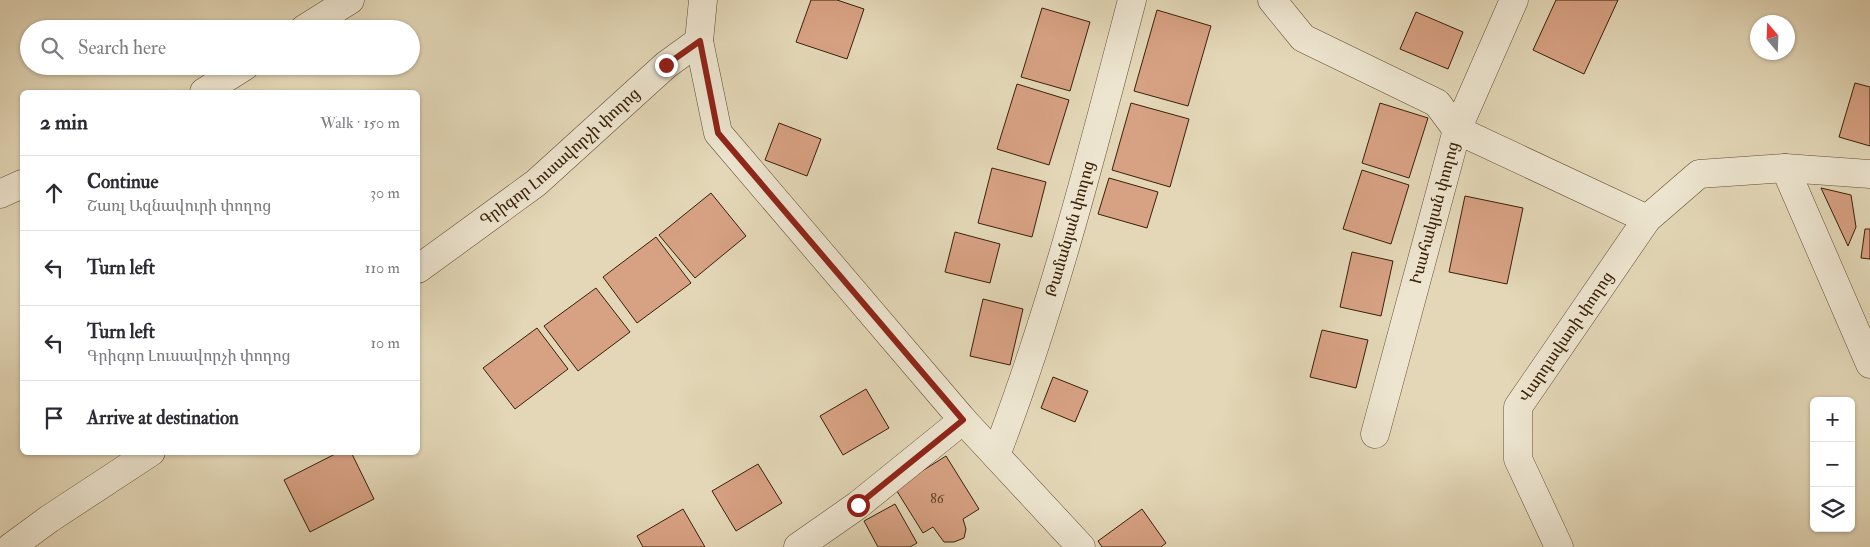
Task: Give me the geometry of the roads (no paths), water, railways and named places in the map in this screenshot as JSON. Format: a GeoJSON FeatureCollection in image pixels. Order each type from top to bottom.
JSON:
{"type":"FeatureCollection","features":[{"type":"Feature","properties":{"kind":"street"},"geometry":{"type":"LineString","coordinates":[[318,20],[350,0]]}},
{"type":"Feature","properties":{"kind":"street"},"geometry":{"type":"LineString","coordinates":[[703,0],[700,41],[718,133],[963,420],[1081,547]]}},
{"type":"Feature","properties":{"kind":"street","name":"Թամանյան փողոց"},"geometry":{"type":"LineString","coordinates":[[996,455],[1021,391],[1071,231],[1132,0]]}},
{"type":"Feature","properties":{"kind":"street"},"geometry":{"type":"LineString","coordinates":[[1272,0],[1303,38],[1437,103],[1457,130],[1647,219]]}},
{"type":"Feature","properties":{"kind":"street","name":"Իսահակյան փողոց"},"geometry":{"type":"LineString","coordinates":[[1375,434],[1457,130],[1514,0]]}},
{"type":"Feature","properties":{"kind":"street","name":"Գրիգոր Լուսավորչի փողոց"},"geometry":{"type":"LineString","coordinates":[[420,268],[536,182],[666,65],[700,41]]}},
{"type":"Feature","properties":{"kind":"street"},"geometry":{"type":"LineString","coordinates":[[207,90],[231,75]]}},
{"type":"Feature","properties":{"kind":"street"},"geometry":{"type":"LineString","coordinates":[[1785,168],[1870,364]]}},
{"type":"Feature","properties":{"kind":"street","name":"Վարդավառի փողոց"},"geometry":{"type":"LineString","coordinates":[[1559,547],[1518,459],[1518,407],[1647,219],[1699,174],[1785,168],[1870,174]]}},
{"type":"Feature","properties":{"kind":"street"},"geometry":{"type":"LineString","coordinates":[[0,194],[20,185]]}},
{"type":"Feature","properties":{"kind":"street"},"geometry":{"type":"LineString","coordinates":[[798,547],[858,505],[963,420]]}},
{"type":"Feature","properties":{"kind":"street"},"geometry":{"type":"LineString","coordinates":[[11,547],[49,519],[146,455]]}}]}
